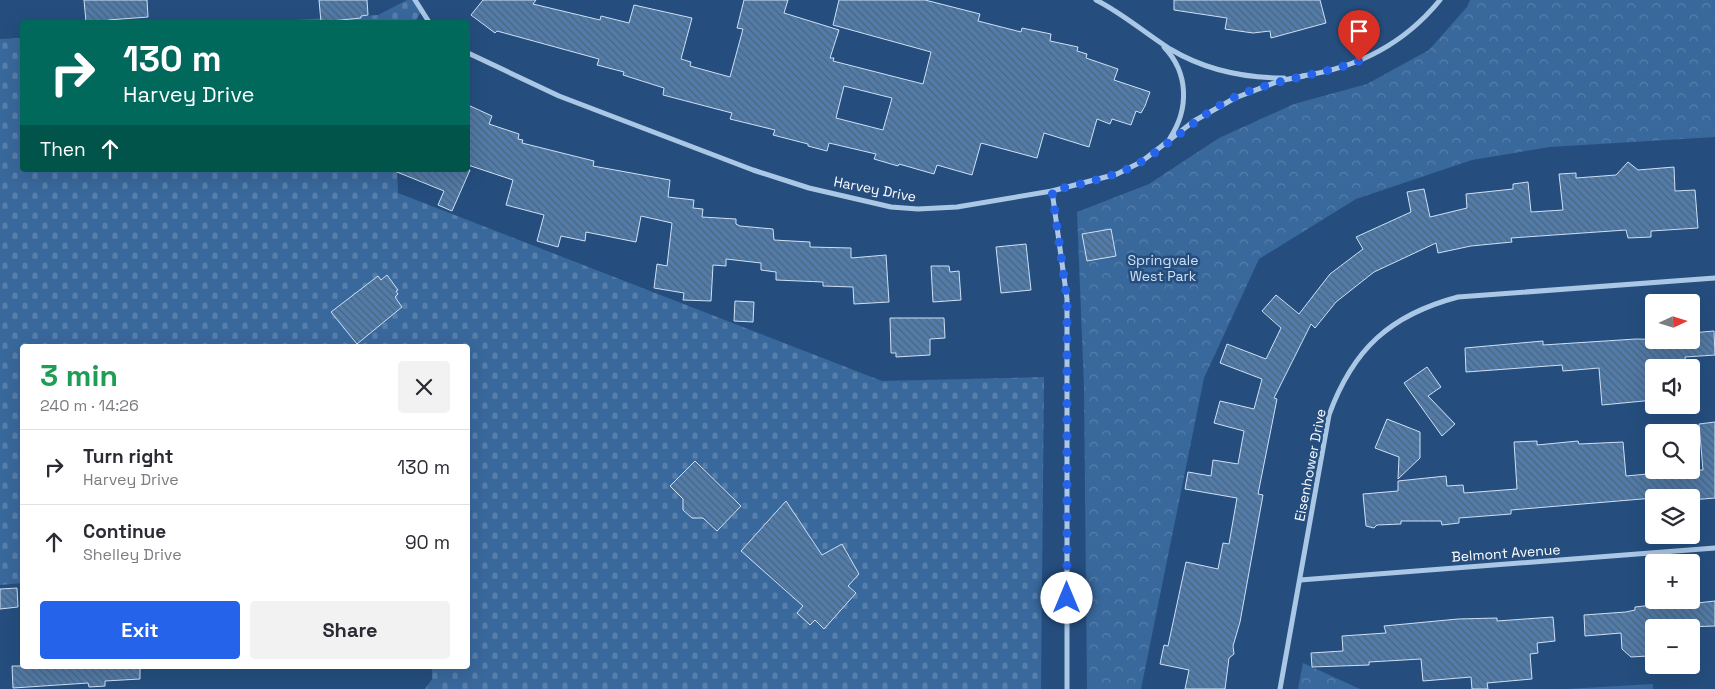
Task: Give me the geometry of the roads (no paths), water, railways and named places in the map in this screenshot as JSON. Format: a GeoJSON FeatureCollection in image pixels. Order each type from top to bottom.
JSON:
{"type":"FeatureCollection","features":[{"type":"Feature","properties":{"kind":"street"},"geometry":{"type":"LineString","coordinates":[[415,0],[428,20]]}},
{"type":"Feature","properties":{"kind":"street"},"geometry":{"type":"LineString","coordinates":[[1096,0],[1185,57],[1226,72],[1269,78],[1304,76],[1339,68],[1377,53],[1405,36],[1425,19],[1440,0]]}},
{"type":"Feature","properties":{"kind":"street"},"geometry":{"type":"LineString","coordinates":[[1157,40],[1176,64],[1184,87],[1181,117],[1175,130],[1162,146]]}},
{"type":"Feature","properties":{"kind":"street","name":"Harvey Drive"},"geometry":{"type":"LineString","coordinates":[[470,54],[559,96],[752,170],[818,190],[891,207],[918,209],[957,207],[1052,191],[1117,174],[1141,162],[1194,121],[1234,98],[1272,84],[1304,76]]}},
{"type":"Feature","properties":{"kind":"street"},"geometry":{"type":"LineString","coordinates":[[1052,191],[1067,299],[1067,689]]}},
{"type":"Feature","properties":{"kind":"street","name":"Eisenhower Drive"},"geometry":{"type":"LineString","coordinates":[[1280,689],[1329,415],[1339,389],[1353,364],[1382,332],[1431,304],[1458,297],[1715,278]]}},
{"type":"Feature","properties":{"kind":"street","name":"Belmont Avenue"},"geometry":{"type":"LineString","coordinates":[[1300,580],[1715,548]]}},
{"type":"Feature","properties":{"kind":"park label","name":"Springvale West Park"},"geometry":{"type":"Point","coordinates":[1163,268]}}]}
